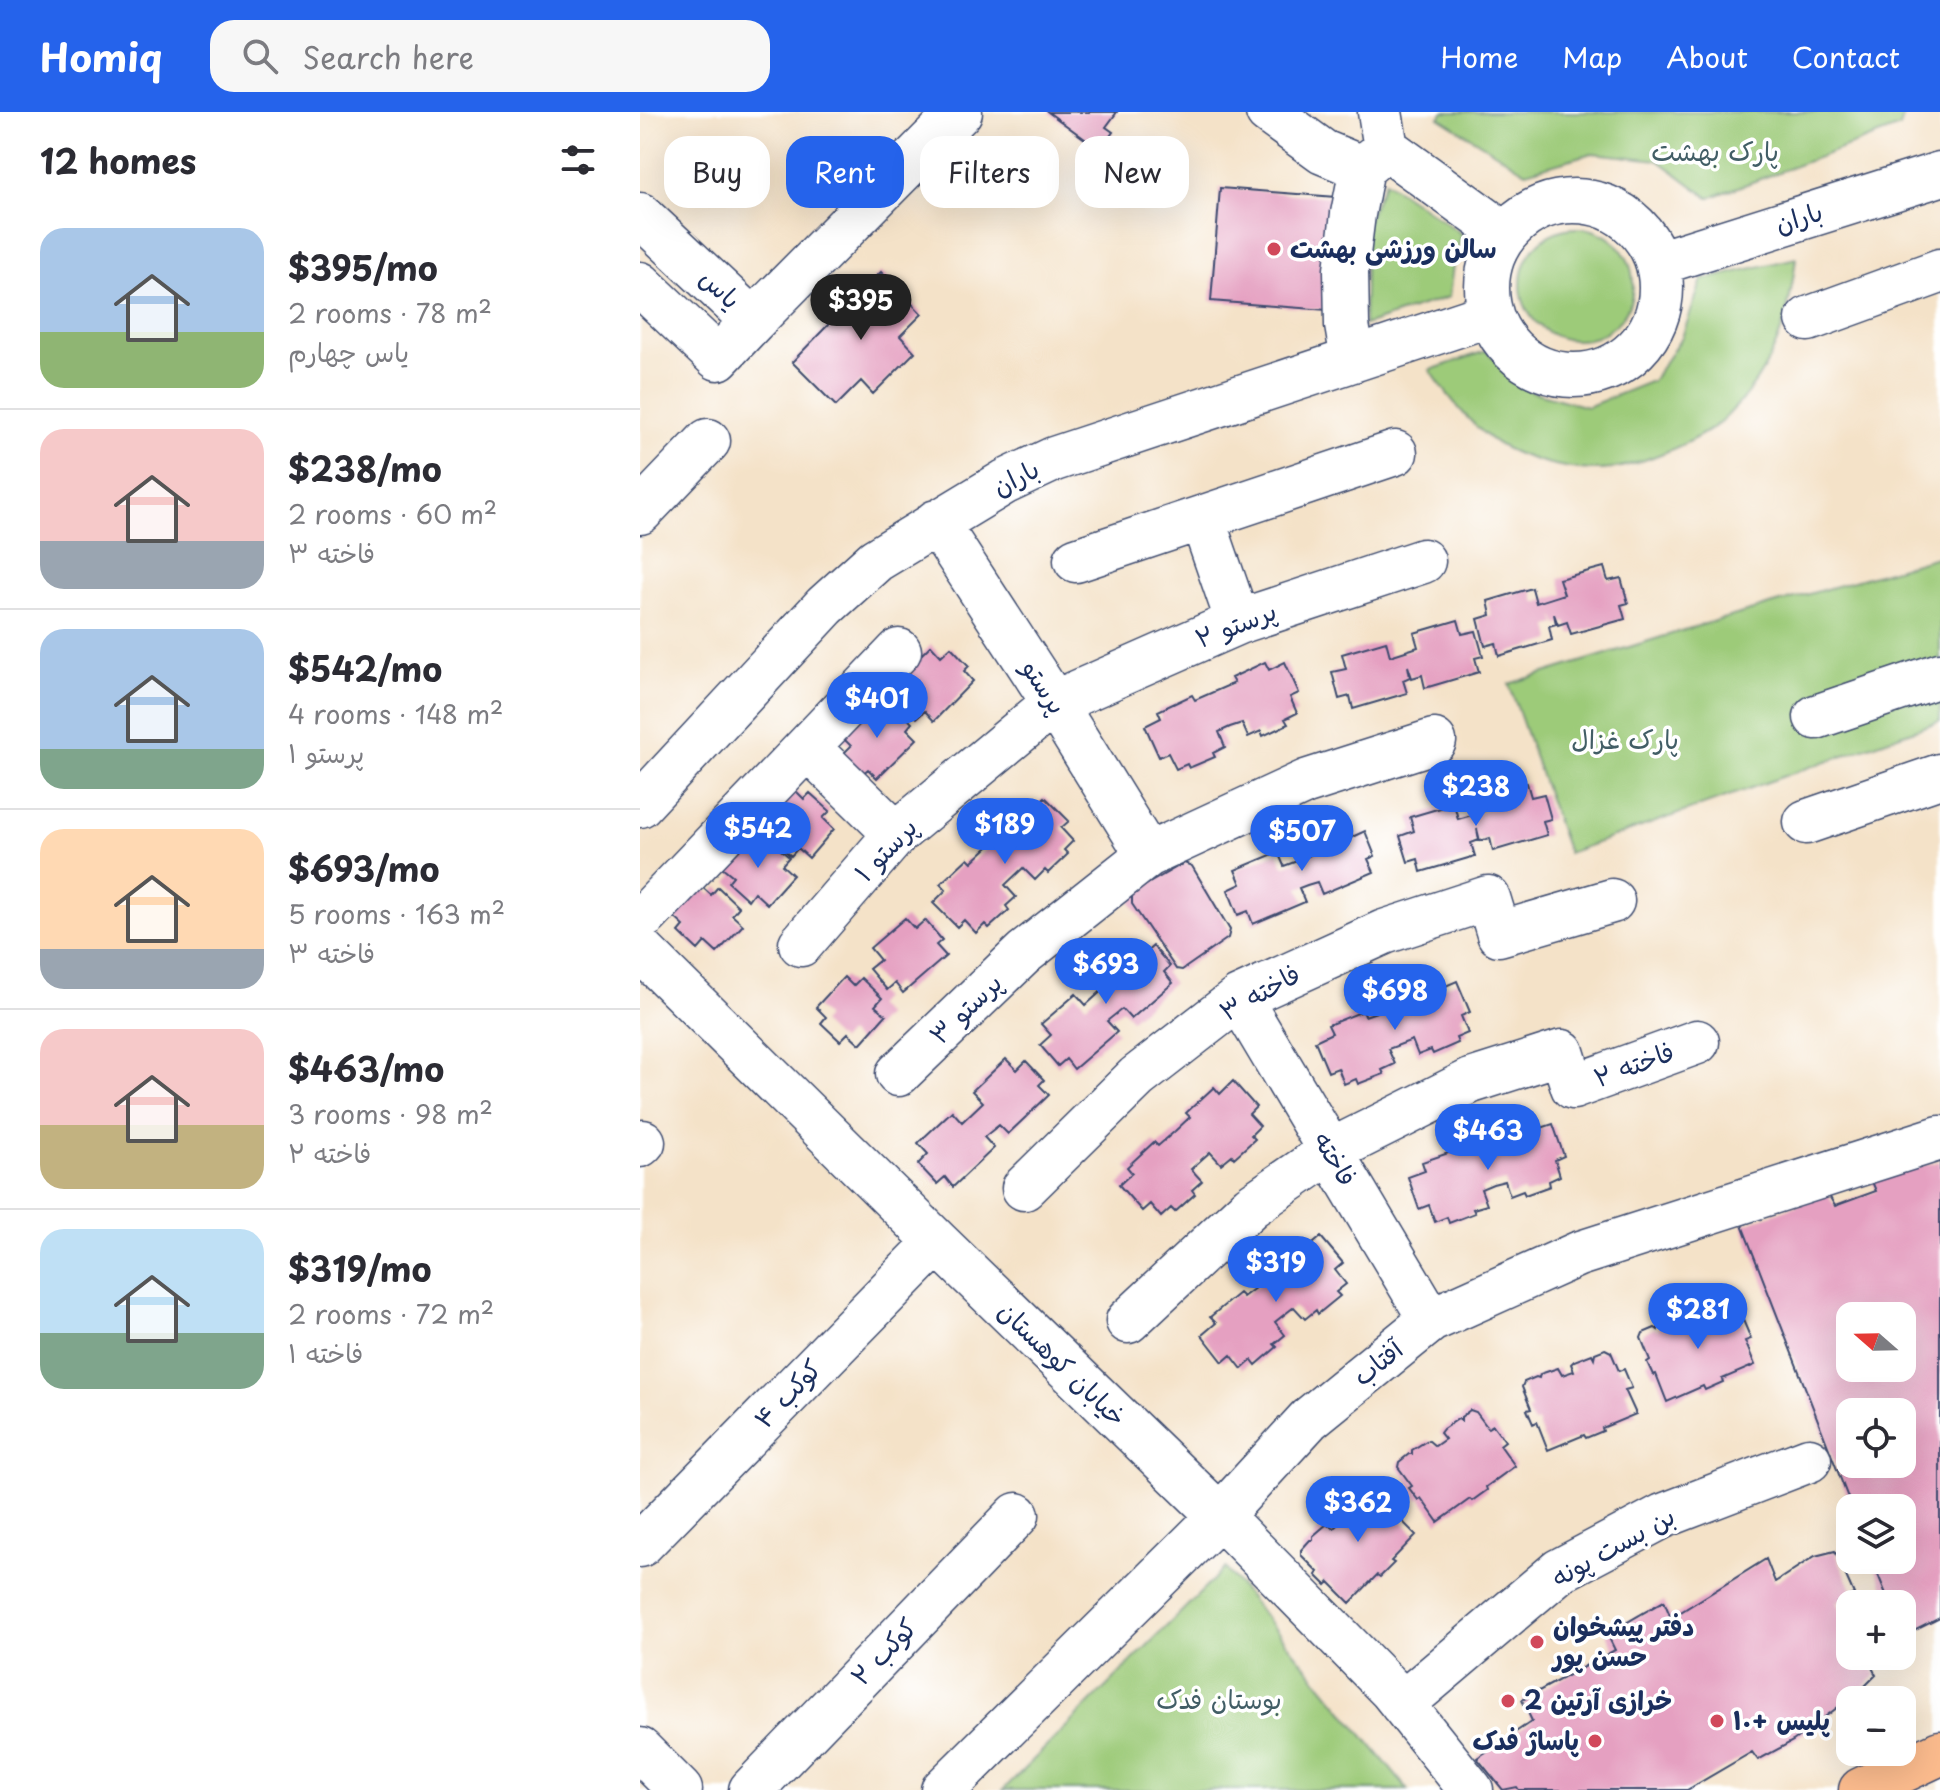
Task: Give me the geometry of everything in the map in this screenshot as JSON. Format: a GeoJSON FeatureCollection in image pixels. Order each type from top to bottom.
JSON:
{"type":"FeatureCollection","features":[{"type":"Feature","properties":{"kind":"main road"},"geometry":{"type":"LineString","coordinates":[[1861,1790],[1940,1753]]}},
{"type":"Feature","properties":{"kind":"street"},"geometry":{"type":"LineString","coordinates":[[753,321],[960,112]]}},
{"type":"Feature","properties":{"kind":"street"},"geometry":{"type":"LineString","coordinates":[[1268,112],[1323,152],[1376,143],[1505,234]]}},
{"type":"Feature","properties":{"kind":"street"},"geometry":{"type":"LineString","coordinates":[[1353,360],[1347,325],[1346,270],[1376,143]]}},
{"type":"Feature","properties":{"kind":"street","name":"باران"},"geometry":{"type":"LineString","coordinates":[[1658,263],[1940,174]]}},
{"type":"Feature","properties":{"kind":"street"},"geometry":{"type":"LineString","coordinates":[[1575,200],[1612,209],[1641,231],[1658,263],[1662,282],[1658,316],[1643,342],[1622,361],[1595,374],[1568,376],[1533,366],[1510,348],[1491,314],[1488,282],[1493,256],[1505,234],[1543,206],[1575,200]]}},
{"type":"Feature","properties":{"kind":"street","name":"یاس"},"geometry":{"type":"LineString","coordinates":[[640,215],[753,321],[718,358],[640,284]]}},
{"type":"Feature","properties":{"kind":"street"},"geometry":{"type":"LineString","coordinates":[[1808,319],[1940,271]]}},
{"type":"Feature","properties":{"kind":"street","name":"باران"},"geometry":{"type":"LineString","coordinates":[[640,805],[825,606],[876,560],[1005,482],[1054,459],[1491,314]]}},
{"type":"Feature","properties":{"kind":"street"},"geometry":{"type":"LineString","coordinates":[[640,512],[708,441]]}},
{"type":"Feature","properties":{"kind":"street"},"geometry":{"type":"LineString","coordinates":[[1076,560],[1395,453]]}},
{"type":"Feature","properties":{"kind":"street"},"geometry":{"type":"LineString","coordinates":[[1202,518],[1238,622]]}},
{"type":"Feature","properties":{"kind":"street","name":"پرستو"},"geometry":{"type":"LineString","coordinates":[[936,522],[1148,855]]}},
{"type":"Feature","properties":{"kind":"street","name":"پرستو ۲"},"geometry":{"type":"LineString","coordinates":[[1054,703],[1238,622],[1423,561]]}},
{"type":"Feature","properties":{"kind":"street"},"geometry":{"type":"LineString","coordinates":[[643,932],[807,747],[899,651]]}},
{"type":"Feature","properties":{"kind":"street"},"geometry":{"type":"LineString","coordinates":[[1816,717],[1940,675]]}},
{"type":"Feature","properties":{"kind":"street","name":"پرستو ۱"},"geometry":{"type":"LineString","coordinates":[[801,944],[896,834],[1054,703]]}},
{"type":"Feature","properties":{"kind":"street","name":"پرستو ۳"},"geometry":{"type":"LineString","coordinates":[[898,1074],[1024,953],[1148,855],[1306,782],[1434,741]]}},
{"type":"Feature","properties":{"kind":"street"},"geometry":{"type":"LineString","coordinates":[[807,747],[896,834]]}},
{"type":"Feature","properties":{"kind":"street"},"geometry":{"type":"LineString","coordinates":[[1806,822],[1940,776]]}},
{"type":"Feature","properties":{"kind":"street","name":"فاخته ۳"},"geometry":{"type":"LineString","coordinates":[[1024,1188],[1137,1077],[1239,998],[1384,932],[1488,898],[1499,934],[1612,901]]}},
{"type":"Feature","properties":{"kind":"street","name":"خیابان کوهستان"},"geometry":{"type":"LineString","coordinates":[[643,932],[937,1242],[1220,1516],[1391,1690],[1471,1790]]}},
{"type":"Feature","properties":{"kind":"street","name":"فاخته"},"geometry":{"type":"LineString","coordinates":[[1239,998],[1431,1320]]}},
{"type":"Feature","properties":{"kind":"street","name":"فاخته ۲"},"geometry":{"type":"LineString","coordinates":[[1331,1151],[1471,1081],[1562,1052],[1573,1087],[1697,1042]]}},
{"type":"Feature","properties":{"kind":"street","name":"آفتاب"},"geometry":{"type":"LineString","coordinates":[[943,1790],[1220,1516],[1309,1419],[1431,1320],[1578,1254],[1940,1138]]}},
{"type":"Feature","properties":{"kind":"street"},"geometry":{"type":"LineString","coordinates":[[1128,1321],[1251,1206],[1331,1151]]}},
{"type":"Feature","properties":{"kind":"street","name":"کوکب ۴"},"geometry":{"type":"LineString","coordinates":[[640,1545],[937,1242]]}},
{"type":"Feature","properties":{"kind":"street","name":"بن بست پونه"},"geometry":{"type":"LineString","coordinates":[[1402,1704],[1559,1571],[1663,1516],[1809,1460]]}},
{"type":"Feature","properties":{"kind":"street","name":"کوکب ۲"},"geometry":{"type":"LineString","coordinates":[[751,1790],[1017,1515]]}},
{"type":"Feature","properties":{"kind":"street"},"geometry":{"type":"LineString","coordinates":[[640,1750],[680,1790]]}},
{"type":"Feature","properties":{"kind":"green space","name":"پارک بهشت"},"geometry":{"type":"Polygon","coordinates":[[[1444,112],[1905,112],[1900,127],[1709,198],[1658,160],[1592,153],[1526,172],[1439,117],[1444,112]]]}},
{"type":"Feature","properties":{"kind":"green space"},"geometry":{"type":"Polygon","coordinates":[[[1385,181],[1462,234],[1453,265],[1449,297],[1364,325],[1366,223],[1385,181]]]}},
{"type":"Feature","properties":{"kind":"green space"},"geometry":{"type":"Polygon","coordinates":[[[1577,228],[1598,233],[1616,245],[1628,263],[1633,284],[1628,305],[1616,323],[1598,335],[1577,340],[1556,335],[1538,323],[1526,305],[1521,284],[1526,263],[1538,245],[1556,233],[1577,228]]]}},
{"type":"Feature","properties":{"kind":"green space"},"geometry":{"type":"Polygon","coordinates":[[[1796,258],[1789,301],[1777,342],[1747,393],[1727,416],[1701,435],[1664,453],[1625,466],[1593,470],[1571,468],[1515,453],[1484,434],[1430,370],[1486,351],[1530,391],[1587,407],[1652,381],[1682,337],[1702,280],[1796,258]]]}},
{"type":"Feature","properties":{"kind":"green space","name":"پارک غزال"},"geometry":{"type":"Polygon","coordinates":[[[1940,556],[1940,721],[1568,853],[1509,684],[1940,556]]]}},
{"type":"Feature","properties":{"kind":"green space","name":"بوستان فدک"},"geometry":{"type":"Polygon","coordinates":[[[1225,1568],[1408,1790],[1003,1790],[1225,1568]]]}},
{"type":"Feature","properties":{"kind":"building"},"geometry":{"type":"Polygon","coordinates":[[[1048,112],[1117,112],[1106,127],[1113,132],[1110,136],[1081,136],[1048,112]]]}},
{"type":"Feature","properties":{"kind":"building","name":"سالن ورزشی بهشت"},"geometry":{"type":"Polygon","coordinates":[[[1220,188],[1336,197],[1327,310],[1211,301],[1220,188]]]}},
{"type":"Feature","properties":{"kind":"building"},"geometry":{"type":"Polygon","coordinates":[[[881,272],[922,314],[900,336],[915,352],[873,394],[861,381],[836,406],[792,362],[828,325],[830,312],[843,310],[881,272]]]}},
{"type":"Feature","properties":{"kind":"building"},"geometry":{"type":"Polygon","coordinates":[[[1604,567],[1608,581],[1621,578],[1628,603],[1621,605],[1625,619],[1571,634],[1567,622],[1558,625],[1554,614],[1556,624],[1549,626],[1552,640],[1499,656],[1496,643],[1485,646],[1478,619],[1491,615],[1488,601],[1532,588],[1536,603],[1564,594],[1559,579],[1604,567]]]}},
{"type":"Feature","properties":{"kind":"building"},"geometry":{"type":"Polygon","coordinates":[[[1458,620],[1462,634],[1476,631],[1483,656],[1475,658],[1479,672],[1425,688],[1422,675],[1412,678],[1408,666],[1410,677],[1403,680],[1407,693],[1353,709],[1350,696],[1339,699],[1332,672],[1346,669],[1342,654],[1386,641],[1390,656],[1418,647],[1414,633],[1458,620]]]}},
{"type":"Feature","properties":{"kind":"building"},"geometry":{"type":"Polygon","coordinates":[[[931,645],[941,656],[951,647],[969,666],[964,671],[973,681],[934,721],[925,711],[917,718],[898,699],[908,689],[898,678],[931,645]]]}},
{"type":"Feature","properties":{"kind":"building"},"geometry":{"type":"Polygon","coordinates":[[[1265,662],[1269,670],[1285,662],[1299,693],[1290,697],[1297,713],[1285,719],[1288,724],[1263,736],[1261,731],[1248,737],[1242,723],[1230,727],[1219,732],[1225,747],[1213,753],[1215,757],[1189,768],[1187,764],[1176,769],[1168,753],[1159,757],[1145,726],[1161,718],[1158,711],[1192,695],[1195,700],[1234,683],[1231,678],[1265,662]]]}},
{"type":"Feature","properties":{"kind":"building"},"geometry":{"type":"Polygon","coordinates":[[[873,703],[884,714],[894,704],[912,723],[907,729],[917,739],[877,778],[868,769],[860,776],[841,756],[851,746],[841,736],[873,703]]]}},
{"type":"Feature","properties":{"kind":"building"},"geometry":{"type":"Polygon","coordinates":[[[1527,783],[1531,797],[1544,794],[1551,819],[1543,821],[1547,835],[1493,851],[1490,838],[1480,841],[1477,829],[1479,840],[1471,843],[1475,856],[1421,872],[1418,859],[1408,862],[1400,836],[1414,831],[1410,817],[1454,804],[1458,819],[1472,815],[1486,810],[1482,796],[1527,783]]]}},
{"type":"Feature","properties":{"kind":"building"},"geometry":{"type":"Polygon","coordinates":[[[794,789],[804,799],[810,793],[830,811],[823,818],[834,829],[809,858],[798,848],[791,856],[769,836],[776,829],[766,820],[794,789]]]}},
{"type":"Feature","properties":{"kind":"building"},"geometry":{"type":"Polygon","coordinates":[[[1045,797],[1069,821],[1061,828],[1073,841],[1064,850],[1068,854],[1048,873],[1045,870],[1035,880],[1023,868],[1005,885],[1016,897],[1006,906],[1009,910],[989,928],[985,924],[976,933],[964,920],[957,927],[933,903],[946,890],[940,884],[968,858],[972,862],[1003,833],[999,829],[1026,803],[1032,809],[1045,797]]]}},
{"type":"Feature","properties":{"kind":"building"},"geometry":{"type":"Polygon","coordinates":[[[1347,822],[1352,837],[1365,831],[1375,856],[1368,859],[1374,872],[1322,894],[1317,882],[1299,888],[1305,902],[1253,924],[1248,911],[1238,915],[1228,890],[1241,884],[1235,870],[1278,852],[1284,866],[1297,861],[1310,855],[1304,841],[1347,822]]]}},
{"type":"Feature","properties":{"kind":"building"},"geometry":{"type":"Polygon","coordinates":[[[750,836],[760,845],[767,838],[789,857],[782,865],[793,875],[767,904],[754,892],[748,900],[728,882],[733,876],[722,867],[750,836]]]}},
{"type":"Feature","properties":{"kind":"building"},"geometry":{"type":"Polygon","coordinates":[[[1184,863],[1192,866],[1230,930],[1228,938],[1182,970],[1176,969],[1132,904],[1132,893],[1184,863]]]}},
{"type":"Feature","properties":{"kind":"building"},"geometry":{"type":"Polygon","coordinates":[[[701,886],[711,895],[718,887],[739,907],[732,915],[743,925],[717,953],[705,942],[698,950],[679,932],[684,926],[673,916],[701,886]]]}},
{"type":"Feature","properties":{"kind":"building"},"geometry":{"type":"Polygon","coordinates":[[[905,918],[915,929],[925,920],[942,940],[936,945],[946,956],[903,993],[895,983],[887,990],[869,969],[880,960],[870,948],[905,918]]]}},
{"type":"Feature","properties":{"kind":"building"},"geometry":{"type":"Polygon","coordinates":[[[1132,944],[1142,956],[1153,946],[1170,966],[1164,972],[1173,983],[1131,1019],[1122,1009],[1107,1021],[1117,1032],[1074,1069],[1066,1059],[1058,1066],[1040,1045],[1051,1035],[1041,1024],[1076,994],[1086,1005],[1107,986],[1098,974],[1132,944]]]}},
{"type":"Feature","properties":{"kind":"building"},"geometry":{"type":"Polygon","coordinates":[[[844,977],[853,986],[861,978],[882,998],[875,1006],[886,1015],[860,1044],[848,1033],[840,1041],[821,1023],[826,1017],[816,1007],[844,977]]]}},
{"type":"Feature","properties":{"kind":"building"},"geometry":{"type":"Polygon","coordinates":[[[1437,980],[1441,988],[1457,981],[1470,1012],[1461,1016],[1468,1033],[1456,1038],[1458,1043],[1433,1054],[1431,1050],[1418,1055],[1412,1040],[1388,1049],[1395,1064],[1382,1070],[1384,1074],[1358,1084],[1356,1079],[1344,1084],[1338,1068],[1328,1072],[1315,1041],[1332,1033],[1328,1025],[1363,1011],[1365,1016],[1385,1009],[1405,1000],[1402,995],[1437,980]]]}},
{"type":"Feature","properties":{"kind":"building"},"geometry":{"type":"Polygon","coordinates":[[[1006,1059],[1017,1070],[1026,1061],[1044,1080],[1039,1085],[1049,1095],[1008,1134],[999,1125],[984,1137],[994,1148],[953,1187],[945,1177],[937,1184],[918,1164],[928,1154],[918,1143],[952,1111],[962,1122],[983,1102],[972,1091],[1006,1059]]]}},
{"type":"Feature","properties":{"kind":"building"},"geometry":{"type":"Polygon","coordinates":[[[1233,1081],[1256,1107],[1249,1114],[1260,1126],[1251,1135],[1255,1139],[1234,1158],[1232,1155],[1221,1164],[1210,1152],[1191,1169],[1202,1181],[1192,1190],[1195,1194],[1175,1212],[1171,1208],[1161,1217],[1150,1204],[1142,1211],[1119,1185],[1132,1173],[1127,1167],[1154,1142],[1158,1146],[1174,1132],[1190,1117],[1186,1113],[1214,1087],[1220,1094],[1233,1081]]]}},
{"type":"Feature","properties":{"kind":"building"},"geometry":{"type":"Polygon","coordinates":[[[1533,1122],[1535,1130],[1553,1124],[1564,1156],[1555,1160],[1560,1176],[1549,1181],[1550,1186],[1525,1195],[1523,1191],[1510,1196],[1505,1181],[1493,1184],[1481,1189],[1487,1205],[1449,1223],[1447,1217],[1435,1222],[1429,1205],[1419,1209],[1408,1177],[1425,1171],[1422,1162],[1457,1150],[1459,1155],[1499,1141],[1497,1135],[1533,1122]]]}},
{"type":"Feature","properties":{"kind":"building"},"geometry":{"type":"Polygon","coordinates":[[[1940,1161],[1940,1618],[1916,1630],[1916,1590],[1884,1590],[1878,1574],[1916,1574],[1916,1494],[1847,1494],[1840,1478],[1916,1478],[1916,1398],[1836,1398],[1836,1467],[1742,1225],[1828,1194],[1835,1206],[1876,1191],[1871,1179],[1940,1161]]]}},
{"type":"Feature","properties":{"kind":"building"},"geometry":{"type":"Polygon","coordinates":[[[1321,1237],[1343,1263],[1335,1270],[1346,1284],[1336,1292],[1340,1296],[1318,1314],[1316,1310],[1305,1319],[1294,1307],[1275,1322],[1285,1335],[1274,1344],[1277,1347],[1256,1365],[1252,1360],[1242,1369],[1231,1355],[1223,1362],[1202,1335],[1216,1323],[1210,1317],[1239,1293],[1243,1297],[1259,1285],[1276,1271],[1273,1266],[1302,1242],[1307,1249],[1321,1237]]]}},
{"type":"Feature","properties":{"kind":"building"},"geometry":{"type":"Polygon","coordinates":[[[1724,1301],[1730,1303],[1738,1322],[1743,1320],[1751,1339],[1745,1341],[1755,1365],[1705,1390],[1703,1386],[1667,1402],[1656,1374],[1653,1375],[1647,1362],[1650,1360],[1641,1338],[1643,1333],[1655,1328],[1658,1330],[1659,1325],[1677,1319],[1682,1327],[1693,1322],[1693,1312],[1711,1306],[1714,1309],[1714,1305],[1724,1301]]]}},
{"type":"Feature","properties":{"kind":"building"},"geometry":{"type":"Polygon","coordinates":[[[1605,1349],[1611,1352],[1619,1371],[1624,1369],[1632,1388],[1625,1390],[1636,1414],[1586,1438],[1584,1435],[1548,1450],[1537,1422],[1533,1424],[1527,1410],[1531,1409],[1522,1387],[1524,1382],[1558,1368],[1562,1375],[1574,1371],[1571,1364],[1574,1361],[1592,1354],[1594,1358],[1595,1353],[1605,1349]]]}},
{"type":"Feature","properties":{"kind":"building"},"geometry":{"type":"Polygon","coordinates":[[[1470,1410],[1476,1412],[1488,1428],[1493,1425],[1505,1441],[1500,1445],[1515,1466],[1472,1501],[1470,1499],[1438,1522],[1421,1498],[1418,1500],[1409,1488],[1412,1486],[1398,1467],[1399,1462],[1428,1440],[1435,1446],[1445,1439],[1440,1433],[1443,1429],[1458,1419],[1461,1421],[1461,1417],[1470,1410]]]}},
{"type":"Feature","properties":{"kind":"building"},"geometry":{"type":"Polygon","coordinates":[[[1369,1487],[1384,1502],[1388,1498],[1402,1512],[1398,1517],[1416,1535],[1391,1561],[1394,1563],[1380,1577],[1377,1575],[1350,1603],[1329,1582],[1326,1585],[1316,1575],[1318,1572],[1301,1555],[1301,1550],[1327,1524],[1334,1528],[1342,1520],[1337,1515],[1339,1511],[1352,1498],[1356,1500],[1355,1496],[1362,1488],[1369,1487]]]}},
{"type":"Feature","properties":{"kind":"building"},"geometry":{"type":"Polygon","coordinates":[[[1835,1551],[1836,1574],[1845,1574],[1852,1590],[1836,1590],[1836,1670],[1873,1670],[1876,1675],[1865,1686],[1836,1686],[1836,1709],[1793,1741],[1758,1760],[1752,1752],[1687,1790],[1519,1790],[1517,1787],[1503,1790],[1477,1758],[1532,1721],[1522,1700],[1615,1650],[1607,1634],[1664,1601],[1671,1618],[1766,1559],[1775,1582],[1815,1556],[1835,1551]]]}},
{"type":"Feature","properties":{"kind":"place","name":"سالن ورزشی بهشت"},"geometry":{"type":"Point","coordinates":[1274,249]}},
{"type":"Feature","properties":{"kind":"place","name":"دفتر پیشخوان حسن پور"},"geometry":{"type":"Point","coordinates":[1537,1642]}},
{"type":"Feature","properties":{"kind":"place","name":"خرازی آرتین 2"},"geometry":{"type":"Point","coordinates":[1508,1701]}},
{"type":"Feature","properties":{"kind":"place","name":"پلیس +۱۰"},"geometry":{"type":"Point","coordinates":[1717,1721]}},
{"type":"Feature","properties":{"kind":"place","name":"پاساژ فدک"},"geometry":{"type":"Point","coordinates":[1595,1741]}}]}
